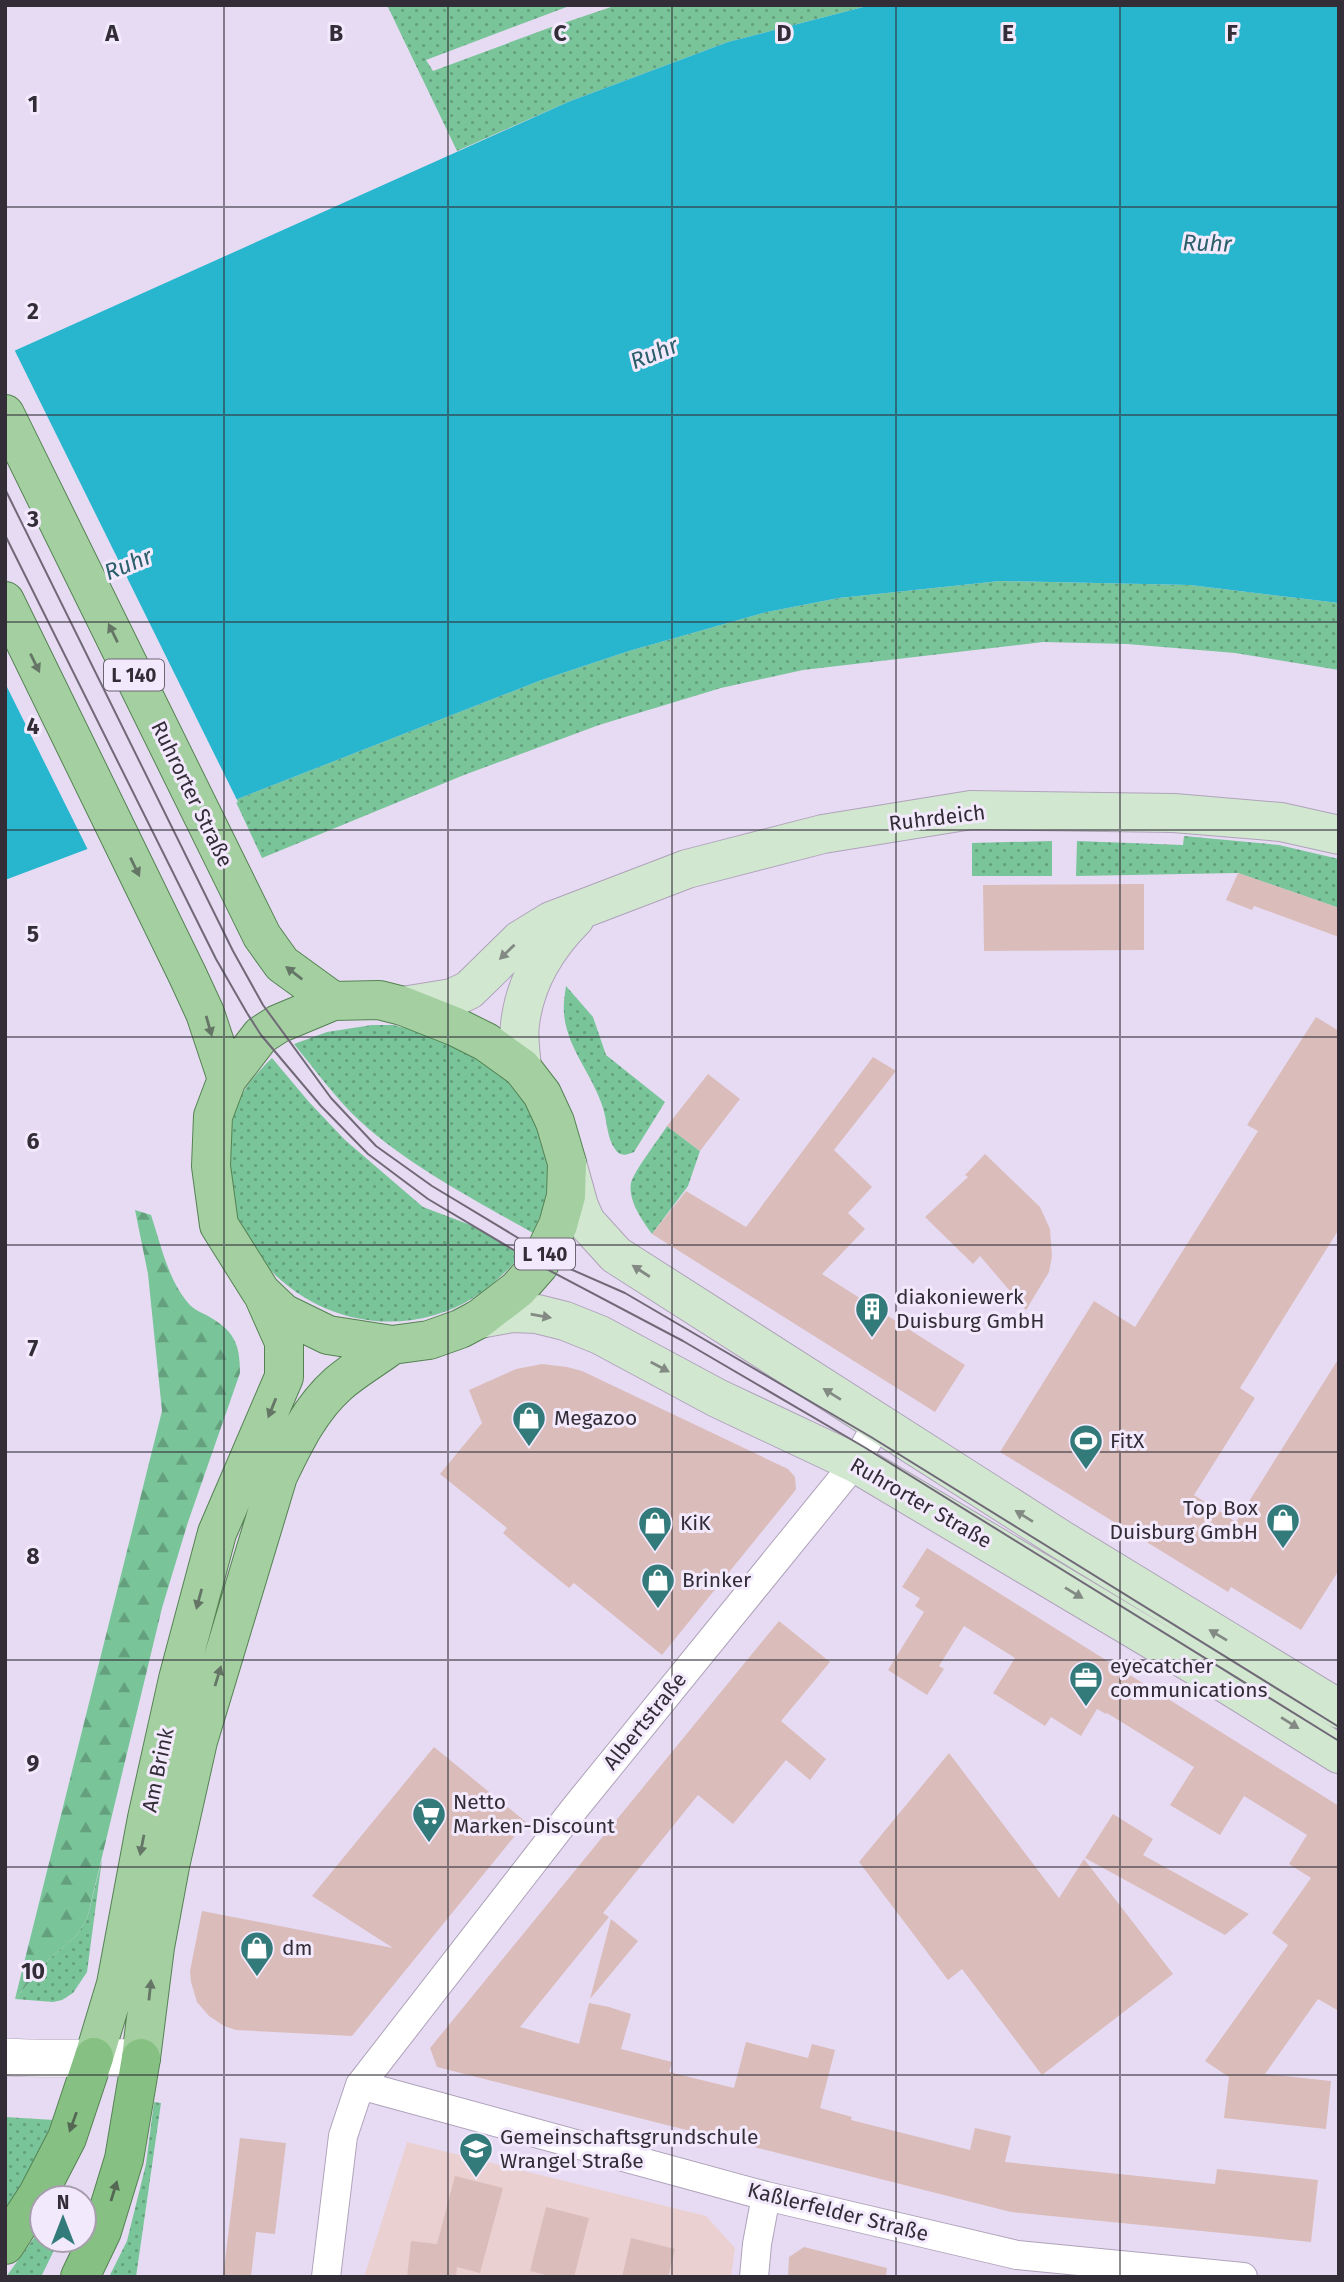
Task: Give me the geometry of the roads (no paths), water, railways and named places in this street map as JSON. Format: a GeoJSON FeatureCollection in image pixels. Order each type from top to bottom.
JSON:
{"type":"FeatureCollection","features":[{"type":"Feature","properties":{"kind":"highway","name":"Am Brink"},"geometry":{"type":"LineString","coordinates":[[5,2245],[38,2194],[67,2138],[94,2057]]}},
{"type":"Feature","properties":{"kind":"highway","name":"Am Brink"},"geometry":{"type":"LineString","coordinates":[[80,2277],[102,2231],[124,2159],[141,2058]]}},
{"type":"Feature","properties":{"kind":"main road","name":"Ruhrorter Straße"},"geometry":{"type":"LineString","coordinates":[[5,414],[262,936],[282,964],[333,1001]]}},
{"type":"Feature","properties":{"kind":"main road"},"geometry":{"type":"LineString","coordinates":[[5,601],[187,974],[205,1013],[227,1079]]}},
{"type":"Feature","properties":{"kind":"main road","name":"Ruhrdeich"},"geometry":{"type":"LineString","coordinates":[[403,1006],[452,998],[469,990],[520,940],[551,920],[687,869],[823,834],[971,810],[1174,813],[1282,822],[1339,835]]}},
{"type":"Feature","properties":{"kind":"main road","name":"Ruhrdeich"},"geometry":{"type":"LineString","coordinates":[[522,1068],[520,1025],[535,968],[558,935],[587,907]]}},
{"type":"Feature","properties":{"kind":"main road","name":"Ruhrorter Straße"},"geometry":{"type":"LineString","coordinates":[[1339,1709],[1062,1540],[615,1255],[586,1222],[555,1122],[542,1094],[522,1068],[486,1042],[403,1006],[379,1000],[333,1001],[261,1034],[227,1079],[213,1116],[211,1166],[219,1226],[261,1292],[283,1313],[328,1335],[392,1345],[429,1340],[479,1319],[512,1313],[537,1314],[565,1321],[600,1335],[717,1398],[855,1463],[1219,1679],[1339,1754]]}},
{"type":"Feature","properties":{"kind":"main road","name":"Ruhrorter Straße"},"geometry":{"type":"LineString","coordinates":[[479,1319],[518,1289],[545,1254],[558,1225],[566,1196],[567,1163]]}},
{"type":"Feature","properties":{"kind":"main road","name":"Am Brink"},"geometry":{"type":"LineString","coordinates":[[94,2057],[116,1984],[147,1818],[175,1691],[213,1547],[284,1377],[284,1342],[261,1292]]}},
{"type":"Feature","properties":{"kind":"main road","name":"Am Brink"},"geometry":{"type":"LineString","coordinates":[[141,2058],[155,1947],[198,1741],[278,1476],[296,1439],[314,1411],[338,1384],[392,1345]]}},
{"type":"Feature","properties":{"kind":"street","name":"Albertstraße"},"geometry":{"type":"LineString","coordinates":[[359,2085],[575,1808],[855,1463],[878,1423]]}},
{"type":"Feature","properties":{"kind":"street"},"geometry":{"type":"LineString","coordinates":[[5,2057],[49,2060],[141,2058]]}},
{"type":"Feature","properties":{"kind":"street"},"geometry":{"type":"LineString","coordinates":[[326,2277],[343,2136],[359,2085]]}},
{"type":"Feature","properties":{"kind":"street","name":"Kaßlerfelder Straße"},"geometry":{"type":"LineString","coordinates":[[359,2085],[766,2196],[1017,2255],[1243,2277]]}},
{"type":"Feature","properties":{"kind":"street"},"geometry":{"type":"LineString","coordinates":[[754,2277],[766,2196]]}},
{"type":"Feature","properties":{"kind":"water","name":"Ruhr"},"geometry":{"type":"Polygon","coordinates":[[[871,5],[1339,5],[1339,603],[1190,585],[1000,581],[839,598],[767,612],[629,651],[539,681],[235,800],[114,839],[5,880],[5,355],[568,102],[728,42],[871,5]]]}},
{"type":"Feature","properties":{"kind":"tram line"},"geometry":{"type":"LineString","coordinates":[[5,489],[233,951],[263,1005],[331,1098],[376,1146],[432,1186],[568,1268],[625,1293],[871,1437],[1339,1727]]}},
{"type":"Feature","properties":{"kind":"tram line"},"geometry":{"type":"LineString","coordinates":[[5,535],[216,959],[247,1013],[261,1035],[321,1106],[368,1154],[428,1199],[539,1265],[683,1341],[864,1447],[1339,1741]]}},
{"type":"Feature","properties":{"kind":"place","name":"diakoniewerk Duisburg GmbH"},"geometry":{"type":"Point","coordinates":[872,1339]}},
{"type":"Feature","properties":{"kind":"place","name":"Megazoo"},"geometry":{"type":"Point","coordinates":[529,1448]}},
{"type":"Feature","properties":{"kind":"place","name":"FitX"},"geometry":{"type":"Point","coordinates":[1086,1471]}},
{"type":"Feature","properties":{"kind":"place","name":"Top Box Duisburg GmbH"},"geometry":{"type":"Point","coordinates":[1283,1550]}},
{"type":"Feature","properties":{"kind":"place","name":"KiK"},"geometry":{"type":"Point","coordinates":[655,1553]}},
{"type":"Feature","properties":{"kind":"place","name":"Brinker"},"geometry":{"type":"Point","coordinates":[658,1610]}},
{"type":"Feature","properties":{"kind":"place","name":"eyecatcher communications"},"geometry":{"type":"Point","coordinates":[1086,1708]}},
{"type":"Feature","properties":{"kind":"place","name":"Netto Marken-Discount"},"geometry":{"type":"Point","coordinates":[429,1844]}},
{"type":"Feature","properties":{"kind":"place","name":"dm"},"geometry":{"type":"Point","coordinates":[257,1978]}},
{"type":"Feature","properties":{"kind":"place","name":"Gemeinschaftsgrundschule Wrangel Straße"},"geometry":{"type":"Point","coordinates":[476,2179]}}]}
